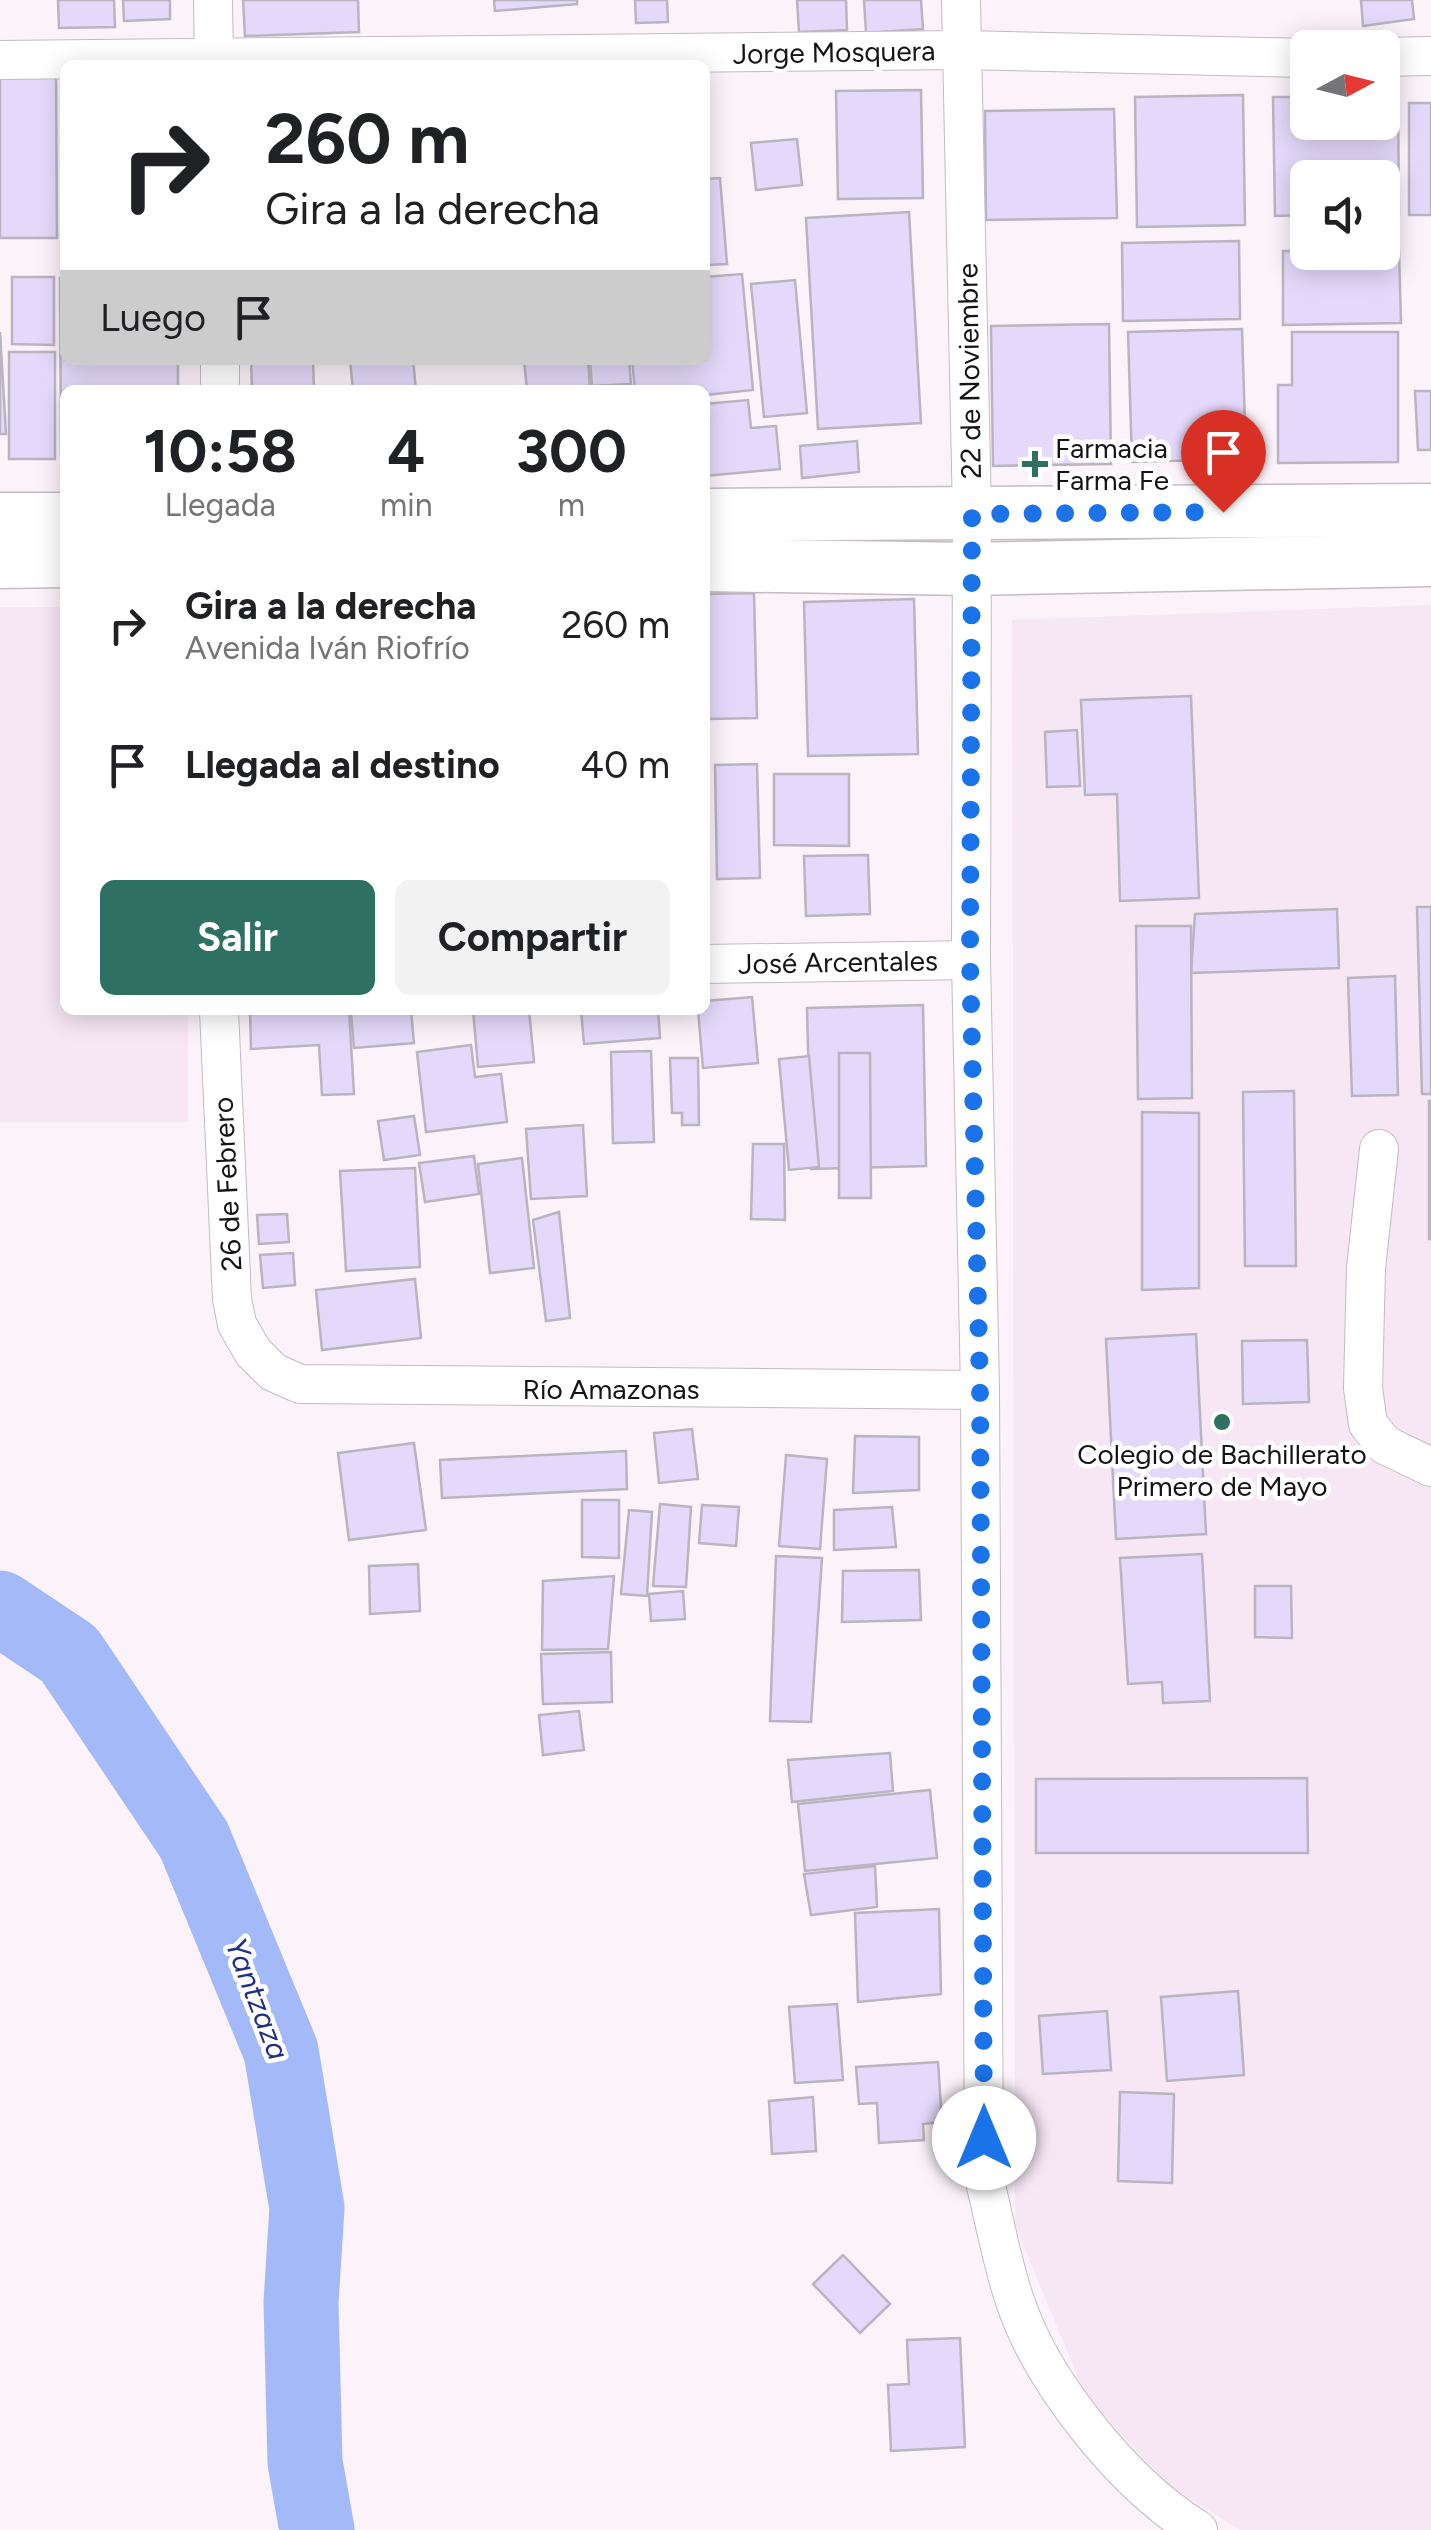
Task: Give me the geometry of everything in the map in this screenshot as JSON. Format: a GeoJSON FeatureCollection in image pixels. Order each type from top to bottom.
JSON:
{"type":"FeatureCollection","features":[{"type":"Feature","properties":{"kind":"main road"},"geometry":{"type":"LineString","coordinates":[[710,515],[1431,510]]}},
{"type":"Feature","properties":{"kind":"main road"},"geometry":{"type":"LineString","coordinates":[[0,519],[60,519]]}},
{"type":"Feature","properties":{"kind":"main road"},"geometry":{"type":"LineString","coordinates":[[710,565],[971,569],[1431,560]]}},
{"type":"Feature","properties":{"kind":"main road"},"geometry":{"type":"LineString","coordinates":[[0,562],[60,562]]}},
{"type":"Feature","properties":{"kind":"street"},"geometry":{"type":"LineString","coordinates":[[213,0],[214,60]]}},
{"type":"Feature","properties":{"kind":"street","name":"22 de Noviembre"},"geometry":{"type":"LineString","coordinates":[[961,0],[972,514],[970,960],[980,1390],[984,2178],[1014,2300],[1055,2385],[1159,2506],[1198,2530]]}},
{"type":"Feature","properties":{"kind":"street","name":"Jorge Mosquera"},"geometry":{"type":"LineString","coordinates":[[339,60],[962,50],[1290,58]]}},
{"type":"Feature","properties":{"kind":"street"},"geometry":{"type":"LineString","coordinates":[[1400,57],[1431,56]]}},
{"type":"Feature","properties":{"kind":"street","name":"Jorge Mosquera"},"geometry":{"type":"LineString","coordinates":[[0,60],[60,61]]}},
{"type":"Feature","properties":{"kind":"street","name":"José Arcentales"},"geometry":{"type":"LineString","coordinates":[[710,964],[970,960]]}},
{"type":"Feature","properties":{"kind":"street","name":"26 de Febrero"},"geometry":{"type":"LineString","coordinates":[[219,1015],[232,1298],[237,1324],[253,1352]]}},
{"type":"Feature","properties":{"kind":"street"},"geometry":{"type":"LineString","coordinates":[[1379,1149],[1366,1268],[1363,1388],[1368,1424],[1385,1445],[1431,1467]]}},
{"type":"Feature","properties":{"kind":"street","name":"Río Amazonas"},"geometry":{"type":"LineString","coordinates":[[253,1352],[273,1372],[300,1384],[412,1389],[980,1390]]}},
{"type":"Feature","properties":{"kind":"shaded area","name":"Colegio de Bachillerato Primero de Mayo"},"geometry":{"type":"Polygon","coordinates":[[[1431,605],[1431,2530],[1240,2530],[1168,2485],[1085,2394],[1015,2225],[1012,620],[1431,605]]]}},
{"type":"Feature","properties":{"kind":"shaded area"},"geometry":{"type":"Polygon","coordinates":[[[0,607],[60,607],[60,1015],[188,1015],[188,1122],[0,1122],[0,607]]]}},
{"type":"Feature","properties":{"kind":"building"},"geometry":{"type":"Polygon","coordinates":[[[58,0],[114,0],[115,27],[59,28],[58,0]]]}},
{"type":"Feature","properties":{"kind":"building"},"geometry":{"type":"Polygon","coordinates":[[[123,0],[170,0],[170,19],[124,21],[123,0]]]}},
{"type":"Feature","properties":{"kind":"building"},"geometry":{"type":"Polygon","coordinates":[[[243,0],[358,0],[359,32],[245,36],[243,0]]]}},
{"type":"Feature","properties":{"kind":"building"},"geometry":{"type":"Polygon","coordinates":[[[494,0],[577,0],[577,4],[495,11],[494,0]]]}},
{"type":"Feature","properties":{"kind":"building"},"geometry":{"type":"Polygon","coordinates":[[[635,0],[667,0],[668,22],[636,23],[635,0]]]}},
{"type":"Feature","properties":{"kind":"building"},"geometry":{"type":"Polygon","coordinates":[[[797,0],[846,0],[847,30],[799,32],[797,0]]]}},
{"type":"Feature","properties":{"kind":"building"},"geometry":{"type":"Polygon","coordinates":[[[864,0],[921,0],[923,29],[866,33],[864,0]]]}},
{"type":"Feature","properties":{"kind":"building"},"geometry":{"type":"Polygon","coordinates":[[[1361,0],[1412,0],[1414,19],[1363,26],[1361,0]]]}},
{"type":"Feature","properties":{"kind":"building"},"geometry":{"type":"Polygon","coordinates":[[[56,74],[57,238],[0,238],[0,75],[56,74]]]}},
{"type":"Feature","properties":{"kind":"building"},"geometry":{"type":"Polygon","coordinates":[[[921,90],[923,198],[838,199],[836,91],[921,90]]]}},
{"type":"Feature","properties":{"kind":"building"},"geometry":{"type":"Polygon","coordinates":[[[1243,95],[1245,225],[1137,227],[1135,97],[1243,95]]]}},
{"type":"Feature","properties":{"kind":"building"},"geometry":{"type":"Polygon","coordinates":[[[1273,97],[1290,97],[1290,140],[1398,140],[1399,160],[1290,160],[1290,216],[1275,216],[1273,97]]]}},
{"type":"Feature","properties":{"kind":"building"},"geometry":{"type":"Polygon","coordinates":[[[1409,103],[1431,103],[1431,215],[1409,215],[1409,103]]]}},
{"type":"Feature","properties":{"kind":"building"},"geometry":{"type":"Polygon","coordinates":[[[1114,109],[1117,218],[986,220],[985,111],[1114,109]]]}},
{"type":"Feature","properties":{"kind":"building"},"geometry":{"type":"Polygon","coordinates":[[[797,139],[802,185],[756,190],[751,143],[797,139]]]}},
{"type":"Feature","properties":{"kind":"building"},"geometry":{"type":"Polygon","coordinates":[[[720,178],[727,264],[710,265],[710,179],[720,178]]]}},
{"type":"Feature","properties":{"kind":"building"},"geometry":{"type":"Polygon","coordinates":[[[909,212],[921,423],[818,429],[806,218],[909,212]]]}},
{"type":"Feature","properties":{"kind":"building"},"geometry":{"type":"Polygon","coordinates":[[[1239,241],[1240,319],[1123,321],[1122,243],[1239,241]]]}},
{"type":"Feature","properties":{"kind":"building"},"geometry":{"type":"Polygon","coordinates":[[[1283,251],[1290,251],[1290,270],[1400,270],[1401,323],[1283,325],[1283,251]]]}},
{"type":"Feature","properties":{"kind":"building"},"geometry":{"type":"Polygon","coordinates":[[[742,274],[753,390],[710,394],[710,385],[634,385],[632,365],[710,365],[710,277],[742,274]]]}},
{"type":"Feature","properties":{"kind":"building"},"geometry":{"type":"Polygon","coordinates":[[[12,277],[54,277],[54,345],[12,344],[12,277]]]}},
{"type":"Feature","properties":{"kind":"building"},"geometry":{"type":"Polygon","coordinates":[[[795,280],[807,413],[764,417],[751,284],[795,280]]]}},
{"type":"Feature","properties":{"kind":"building"},"geometry":{"type":"Polygon","coordinates":[[[1109,324],[1111,464],[993,466],[991,326],[1109,324]]]}},
{"type":"Feature","properties":{"kind":"building"},"geometry":{"type":"Polygon","coordinates":[[[1242,329],[1246,459],[1132,462],[1128,332],[1242,329]]]}},
{"type":"Feature","properties":{"kind":"building"},"geometry":{"type":"Polygon","coordinates":[[[0,332],[6,434],[0,434],[0,332]]]}},
{"type":"Feature","properties":{"kind":"building"},"geometry":{"type":"Polygon","coordinates":[[[1292,332],[1398,332],[1398,462],[1278,463],[1278,385],[1292,385],[1292,332]]]}},
{"type":"Feature","properties":{"kind":"building"},"geometry":{"type":"Polygon","coordinates":[[[9,352],[55,352],[55,459],[9,459],[9,352]]]}},
{"type":"Feature","properties":{"kind":"building"},"geometry":{"type":"Polygon","coordinates":[[[60,365],[178,365],[178,385],[61,385],[60,365]]]}},
{"type":"Feature","properties":{"kind":"building"},"geometry":{"type":"Polygon","coordinates":[[[251,365],[313,365],[314,385],[252,385],[251,365]]]}},
{"type":"Feature","properties":{"kind":"building"},"geometry":{"type":"Polygon","coordinates":[[[350,365],[414,365],[416,385],[352,385],[350,365]]]}},
{"type":"Feature","properties":{"kind":"building"},"geometry":{"type":"Polygon","coordinates":[[[524,365],[588,365],[590,385],[526,385],[524,365]]]}},
{"type":"Feature","properties":{"kind":"building"},"geometry":{"type":"Polygon","coordinates":[[[590,365],[629,365],[631,384],[592,385],[590,365]]]}},
{"type":"Feature","properties":{"kind":"building"},"geometry":{"type":"Polygon","coordinates":[[[1415,391],[1431,391],[1431,450],[1418,450],[1415,391]]]}},
{"type":"Feature","properties":{"kind":"building"},"geometry":{"type":"Polygon","coordinates":[[[748,400],[751,428],[776,426],[780,469],[710,476],[710,404],[748,400]]]}},
{"type":"Feature","properties":{"kind":"building"},"geometry":{"type":"Polygon","coordinates":[[[857,441],[859,472],[802,478],[800,446],[857,441]]]}},
{"type":"Feature","properties":{"kind":"building"},"geometry":{"type":"Polygon","coordinates":[[[754,593],[757,718],[710,719],[710,594],[754,593]]]}},
{"type":"Feature","properties":{"kind":"building"},"geometry":{"type":"Polygon","coordinates":[[[914,599],[918,754],[808,756],[804,602],[914,599]]]}},
{"type":"Feature","properties":{"kind":"building"},"geometry":{"type":"Polygon","coordinates":[[[1191,696],[1199,898],[1120,901],[1117,794],[1085,795],[1081,700],[1191,696]]]}},
{"type":"Feature","properties":{"kind":"building"},"geometry":{"type":"Polygon","coordinates":[[[1077,730],[1080,786],[1047,787],[1045,732],[1077,730]]]}},
{"type":"Feature","properties":{"kind":"building"},"geometry":{"type":"Polygon","coordinates":[[[757,764],[760,878],[717,879],[715,765],[757,764]]]}},
{"type":"Feature","properties":{"kind":"building"},"geometry":{"type":"Polygon","coordinates":[[[774,774],[849,774],[849,846],[774,845],[774,774]]]}},
{"type":"Feature","properties":{"kind":"building"},"geometry":{"type":"Polygon","coordinates":[[[868,855],[870,914],[806,916],[804,856],[868,855]]]}},
{"type":"Feature","properties":{"kind":"building"},"geometry":{"type":"Polygon","coordinates":[[[1417,907],[1431,907],[1431,1094],[1422,1094],[1417,907]]]}},
{"type":"Feature","properties":{"kind":"building"},"geometry":{"type":"Polygon","coordinates":[[[1337,909],[1339,968],[1191,973],[1195,914],[1337,909]]]}},
{"type":"Feature","properties":{"kind":"building"},"geometry":{"type":"Polygon","coordinates":[[[1136,926],[1191,926],[1192,1098],[1138,1099],[1136,926]]]}},
{"type":"Feature","properties":{"kind":"building"},"geometry":{"type":"Polygon","coordinates":[[[1395,976],[1398,1095],[1352,1096],[1348,978],[1395,976]]]}},
{"type":"Feature","properties":{"kind":"building"},"geometry":{"type":"Polygon","coordinates":[[[752,997],[758,1063],[703,1068],[698,1015],[710,1015],[710,1001],[752,997]]]}},
{"type":"Feature","properties":{"kind":"building"},"geometry":{"type":"Polygon","coordinates":[[[923,1005],[926,1166],[811,1169],[807,1008],[923,1005]]]}},
{"type":"Feature","properties":{"kind":"building"},"geometry":{"type":"Polygon","coordinates":[[[250,1015],[349,1015],[354,1094],[322,1095],[319,1045],[251,1049],[250,1015]]]}},
{"type":"Feature","properties":{"kind":"building"},"geometry":{"type":"Polygon","coordinates":[[[351,1015],[411,1015],[414,1043],[354,1048],[351,1015]]]}},
{"type":"Feature","properties":{"kind":"building"},"geometry":{"type":"Polygon","coordinates":[[[473,1015],[529,1015],[534,1062],[478,1067],[473,1015]]]}},
{"type":"Feature","properties":{"kind":"building"},"geometry":{"type":"Polygon","coordinates":[[[581,1015],[658,1015],[660,1038],[584,1044],[581,1015]]]}},
{"type":"Feature","properties":{"kind":"building"},"geometry":{"type":"Polygon","coordinates":[[[471,1045],[475,1077],[501,1074],[507,1122],[426,1132],[417,1052],[471,1045]]]}},
{"type":"Feature","properties":{"kind":"building"},"geometry":{"type":"Polygon","coordinates":[[[651,1051],[654,1142],[613,1143],[611,1052],[651,1051]]]}},
{"type":"Feature","properties":{"kind":"building"},"geometry":{"type":"Polygon","coordinates":[[[839,1053],[870,1053],[871,1198],[839,1198],[839,1053]]]}},
{"type":"Feature","properties":{"kind":"building"},"geometry":{"type":"Polygon","coordinates":[[[809,1056],[819,1167],[789,1170],[779,1059],[809,1056]]]}},
{"type":"Feature","properties":{"kind":"building"},"geometry":{"type":"Polygon","coordinates":[[[670,1058],[698,1058],[699,1125],[682,1125],[682,1113],[672,1113],[670,1058]]]}},
{"type":"Feature","properties":{"kind":"building"},"geometry":{"type":"Polygon","coordinates":[[[1294,1091],[1296,1266],[1245,1266],[1243,1092],[1294,1091]]]}},
{"type":"Feature","properties":{"kind":"building"},"geometry":{"type":"Polygon","coordinates":[[[1431,1101],[1431,1239],[1429,1239],[1431,1101]]]}},
{"type":"Feature","properties":{"kind":"building"},"geometry":{"type":"Polygon","coordinates":[[[1142,1112],[1199,1113],[1199,1288],[1142,1290],[1142,1112]]]}},
{"type":"Feature","properties":{"kind":"building"},"geometry":{"type":"Polygon","coordinates":[[[414,1116],[420,1155],[384,1160],[378,1121],[414,1116]]]}},
{"type":"Feature","properties":{"kind":"building"},"geometry":{"type":"Polygon","coordinates":[[[583,1125],[587,1196],[531,1199],[526,1129],[583,1125]]]}},
{"type":"Feature","properties":{"kind":"building"},"geometry":{"type":"Polygon","coordinates":[[[753,1144],[784,1144],[785,1220],[751,1219],[753,1144]]]}},
{"type":"Feature","properties":{"kind":"building"},"geometry":{"type":"Polygon","coordinates":[[[474,1156],[479,1194],[425,1202],[419,1163],[474,1156]]]}},
{"type":"Feature","properties":{"kind":"building"},"geometry":{"type":"Polygon","coordinates":[[[522,1158],[534,1268],[490,1273],[478,1164],[522,1158]]]}},
{"type":"Feature","properties":{"kind":"building"},"geometry":{"type":"Polygon","coordinates":[[[415,1168],[420,1267],[346,1271],[340,1171],[415,1168]]]}},
{"type":"Feature","properties":{"kind":"building"},"geometry":{"type":"Polygon","coordinates":[[[559,1212],[570,1318],[546,1321],[533,1220],[559,1212]]]}},
{"type":"Feature","properties":{"kind":"building"},"geometry":{"type":"Polygon","coordinates":[[[287,1214],[289,1242],[259,1244],[257,1215],[287,1214]]]}},
{"type":"Feature","properties":{"kind":"building"},"geometry":{"type":"Polygon","coordinates":[[[293,1253],[295,1285],[263,1288],[260,1255],[293,1253]]]}},
{"type":"Feature","properties":{"kind":"building"},"geometry":{"type":"Polygon","coordinates":[[[415,1279],[421,1338],[322,1350],[316,1290],[415,1279]]]}},
{"type":"Feature","properties":{"kind":"building"},"geometry":{"type":"Polygon","coordinates":[[[1196,1334],[1206,1534],[1116,1539],[1106,1339],[1196,1334]]]}},
{"type":"Feature","properties":{"kind":"building"},"geometry":{"type":"Polygon","coordinates":[[[1307,1340],[1309,1402],[1243,1404],[1242,1341],[1307,1340]]]}},
{"type":"Feature","properties":{"kind":"building"},"geometry":{"type":"Polygon","coordinates":[[[692,1429],[698,1479],[659,1483],[654,1433],[692,1429]]]}},
{"type":"Feature","properties":{"kind":"building"},"geometry":{"type":"Polygon","coordinates":[[[855,1436],[919,1437],[919,1490],[853,1493],[855,1436]]]}},
{"type":"Feature","properties":{"kind":"building"},"geometry":{"type":"Polygon","coordinates":[[[414,1443],[426,1530],[349,1540],[338,1453],[414,1443]]]}},
{"type":"Feature","properties":{"kind":"building"},"geometry":{"type":"Polygon","coordinates":[[[626,1451],[627,1489],[442,1498],[440,1460],[626,1451]]]}},
{"type":"Feature","properties":{"kind":"building"},"geometry":{"type":"Polygon","coordinates":[[[786,1455],[827,1459],[820,1549],[779,1546],[786,1455]]]}},
{"type":"Feature","properties":{"kind":"building"},"geometry":{"type":"Polygon","coordinates":[[[582,1500],[619,1500],[619,1558],[582,1557],[582,1500]]]}},
{"type":"Feature","properties":{"kind":"building"},"geometry":{"type":"Polygon","coordinates":[[[660,1504],[691,1507],[686,1587],[653,1586],[660,1504]]]}},
{"type":"Feature","properties":{"kind":"building"},"geometry":{"type":"Polygon","coordinates":[[[702,1505],[739,1507],[736,1546],[699,1543],[702,1505]]]}},
{"type":"Feature","properties":{"kind":"building"},"geometry":{"type":"Polygon","coordinates":[[[892,1507],[896,1547],[834,1550],[834,1510],[892,1507]]]}},
{"type":"Feature","properties":{"kind":"building"},"geometry":{"type":"Polygon","coordinates":[[[629,1510],[652,1512],[647,1596],[621,1594],[629,1510]]]}},
{"type":"Feature","properties":{"kind":"building"},"geometry":{"type":"Polygon","coordinates":[[[1202,1554],[1210,1701],[1163,1703],[1162,1682],[1128,1684],[1120,1558],[1202,1554]]]}},
{"type":"Feature","properties":{"kind":"building"},"geometry":{"type":"Polygon","coordinates":[[[776,1556],[822,1558],[811,1722],[770,1721],[776,1556]]]}},
{"type":"Feature","properties":{"kind":"building"},"geometry":{"type":"Polygon","coordinates":[[[418,1564],[420,1611],[370,1614],[369,1566],[418,1564]]]}},
{"type":"Feature","properties":{"kind":"building"},"geometry":{"type":"Polygon","coordinates":[[[919,1570],[921,1620],[842,1622],[843,1571],[919,1570]]]}},
{"type":"Feature","properties":{"kind":"building"},"geometry":{"type":"Polygon","coordinates":[[[614,1576],[608,1649],[542,1650],[543,1581],[614,1576]]]}},
{"type":"Feature","properties":{"kind":"building"},"geometry":{"type":"Polygon","coordinates":[[[1255,1586],[1291,1586],[1292,1638],[1255,1637],[1255,1586]]]}},
{"type":"Feature","properties":{"kind":"building"},"geometry":{"type":"Polygon","coordinates":[[[683,1591],[685,1619],[651,1621],[649,1594],[683,1591]]]}},
{"type":"Feature","properties":{"kind":"building"},"geometry":{"type":"Polygon","coordinates":[[[611,1652],[612,1702],[543,1704],[541,1654],[611,1652]]]}},
{"type":"Feature","properties":{"kind":"building"},"geometry":{"type":"Polygon","coordinates":[[[579,1711],[584,1750],[543,1755],[539,1715],[579,1711]]]}},
{"type":"Feature","properties":{"kind":"building"},"geometry":{"type":"Polygon","coordinates":[[[890,1753],[893,1791],[792,1802],[788,1760],[890,1753]]]}},
{"type":"Feature","properties":{"kind":"building"},"geometry":{"type":"Polygon","coordinates":[[[1307,1778],[1308,1853],[1036,1853],[1036,1779],[1307,1778]]]}},
{"type":"Feature","properties":{"kind":"building"},"geometry":{"type":"Polygon","coordinates":[[[930,1790],[937,1858],[805,1871],[798,1804],[930,1790]]]}},
{"type":"Feature","properties":{"kind":"building"},"geometry":{"type":"Polygon","coordinates":[[[875,1866],[877,1907],[811,1915],[804,1874],[875,1866]]]}},
{"type":"Feature","properties":{"kind":"building"},"geometry":{"type":"Polygon","coordinates":[[[939,1909],[941,1994],[858,2002],[855,1913],[939,1909]]]}},
{"type":"Feature","properties":{"kind":"building"},"geometry":{"type":"Polygon","coordinates":[[[1238,1991],[1244,2075],[1167,2081],[1161,1997],[1238,1991]]]}},
{"type":"Feature","properties":{"kind":"building"},"geometry":{"type":"Polygon","coordinates":[[[837,2004],[843,2080],[795,2083],[789,2007],[837,2004]]]}},
{"type":"Feature","properties":{"kind":"building"},"geometry":{"type":"Polygon","coordinates":[[[1107,2011],[1111,2070],[1043,2074],[1039,2016],[1107,2011]]]}},
{"type":"Feature","properties":{"kind":"building"},"geometry":{"type":"Polygon","coordinates":[[[938,2062],[942,2122],[923,2124],[924,2140],[879,2143],[877,2103],[859,2104],[856,2067],[938,2062]]]}},
{"type":"Feature","properties":{"kind":"building"},"geometry":{"type":"Polygon","coordinates":[[[1120,2092],[1174,2094],[1172,2183],[1118,2181],[1120,2092]]]}},
{"type":"Feature","properties":{"kind":"building"},"geometry":{"type":"Polygon","coordinates":[[[813,2097],[816,2151],[772,2154],[769,2101],[813,2097]]]}},
{"type":"Feature","properties":{"kind":"building"},"geometry":{"type":"Polygon","coordinates":[[[843,2255],[890,2304],[860,2333],[813,2284],[843,2255]]]}},
{"type":"Feature","properties":{"kind":"building"},"geometry":{"type":"Polygon","coordinates":[[[960,2338],[965,2447],[891,2451],[888,2385],[909,2384],[907,2340],[960,2338]]]}},
{"type":"Feature","properties":{"kind":"waterway","name":"Yantzaza"},"geometry":{"type":"LineString","coordinates":[[0,1608],[69,1654],[194,1840],[281,2051],[307,2208],[301,2302],[305,2462],[317,2530]]}},
{"type":"Feature","properties":{"kind":"place","name":"Farmacia Farma Fe"},"geometry":{"type":"Point","coordinates":[1035,464]}},
{"type":"Feature","properties":{"kind":"place","name":"Colegio de Bachillerato Primero de Mayo"},"geometry":{"type":"Point","coordinates":[1222,1422]}},
{"type":"Feature","properties":{"kind":"route"},"geometry":{"type":"LineString","coordinates":[[984,2138],[980,1390],[970,960],[972,514],[1223,512]]}}]}
